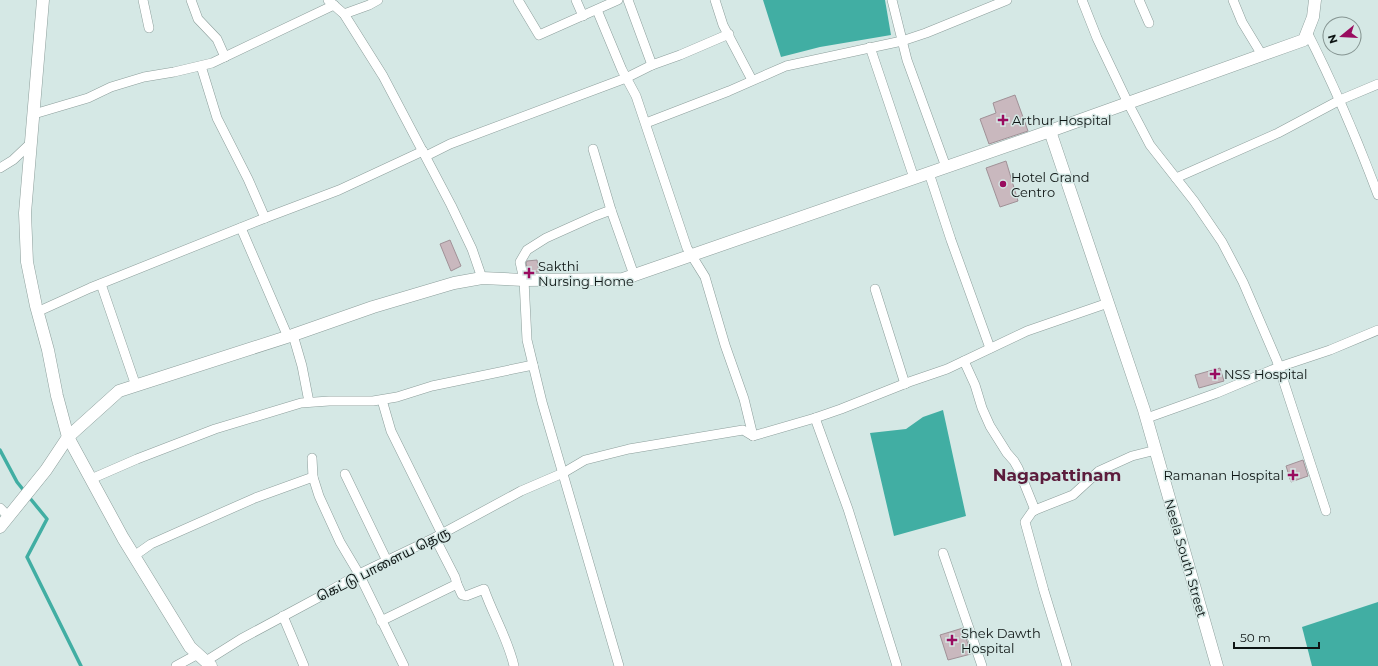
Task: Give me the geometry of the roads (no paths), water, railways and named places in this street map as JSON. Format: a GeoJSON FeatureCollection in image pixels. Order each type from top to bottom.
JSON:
{"type":"FeatureCollection","features":[{"type":"Feature","properties":{"kind":"street"},"geometry":{"type":"LineString","coordinates":[[43,0],[25,213],[27,262],[48,350],[56,396],[68,437],[134,556],[190,647],[205,660]]}},
{"type":"Feature","properties":{"kind":"street"},"geometry":{"type":"LineString","coordinates":[[143,0],[149,28]]}},
{"type":"Feature","properties":{"kind":"street"},"geometry":{"type":"LineString","coordinates":[[191,0],[198,19],[217,39],[225,57]]}},
{"type":"Feature","properties":{"kind":"street"},"geometry":{"type":"LineString","coordinates":[[344,14],[378,0]]}},
{"type":"Feature","properties":{"kind":"street"},"geometry":{"type":"LineString","coordinates":[[518,0],[539,35],[618,0]]}},
{"type":"Feature","properties":{"kind":"street"},"geometry":{"type":"LineString","coordinates":[[576,0],[583,16]]}},
{"type":"Feature","properties":{"kind":"street"},"geometry":{"type":"LineString","coordinates":[[628,0],[652,65]]}},
{"type":"Feature","properties":{"kind":"street"},"geometry":{"type":"LineString","coordinates":[[715,0],[723,25],[752,80]]}},
{"type":"Feature","properties":{"kind":"street"},"geometry":{"type":"LineString","coordinates":[[892,0],[907,60],[946,167]]}},
{"type":"Feature","properties":{"kind":"street"},"geometry":{"type":"LineString","coordinates":[[646,123],[729,91],[786,66],[902,41],[926,34],[1007,0]]}},
{"type":"Feature","properties":{"kind":"street"},"geometry":{"type":"LineString","coordinates":[[1082,0],[1097,38],[1150,145],[1176,178],[1222,242],[1243,282],[1279,367],[1310,458],[1326,511]]}},
{"type":"Feature","properties":{"kind":"street"},"geometry":{"type":"LineString","coordinates":[[1139,0],[1149,23]]}},
{"type":"Feature","properties":{"kind":"street"},"geometry":{"type":"LineString","coordinates":[[1233,0],[1242,22],[1262,55]]}},
{"type":"Feature","properties":{"kind":"street"},"geometry":{"type":"LineString","coordinates":[[0,527],[4,512],[26,494],[46,470],[68,437],[119,391],[290,336],[373,307],[454,283],[482,278],[524,280],[622,279],[1050,131],[1304,40],[1313,17],[1315,0]]}},
{"type":"Feature","properties":{"kind":"street"},"geometry":{"type":"LineString","coordinates":[[34,114],[81,100],[111,87],[144,77],[212,63],[331,2],[344,14],[384,76],[472,249],[482,278]]}},
{"type":"Feature","properties":{"kind":"street"},"geometry":{"type":"LineString","coordinates":[[597,10],[626,78],[636,96],[687,248],[705,277],[725,346],[744,399],[753,436],[815,418],[947,369],[1027,331],[1108,303]]}},
{"type":"Feature","properties":{"kind":"street"},"geometry":{"type":"LineString","coordinates":[[1307,32],[1340,100],[1378,195]]}},
{"type":"Feature","properties":{"kind":"street"},"geometry":{"type":"LineString","coordinates":[[38,312],[101,284],[339,190],[424,154],[626,78],[652,65],[729,34]]}},
{"type":"Feature","properties":{"kind":"street"},"geometry":{"type":"LineString","coordinates":[[870,47],[914,178]]}},
{"type":"Feature","properties":{"kind":"street"},"geometry":{"type":"LineString","coordinates":[[201,66],[217,118],[248,179],[265,218]]}},
{"type":"Feature","properties":{"kind":"street"},"geometry":{"type":"LineString","coordinates":[[1176,178],[1278,133],[1340,100],[1378,84]]}},
{"type":"Feature","properties":{"kind":"street","name":"Neela South Street"},"geometry":{"type":"LineString","coordinates":[[1050,131],[1156,450],[1217,666]]}},
{"type":"Feature","properties":{"kind":"street"},"geometry":{"type":"LineString","coordinates":[[0,168],[12,160],[32,142]]}},
{"type":"Feature","properties":{"kind":"street"},"geometry":{"type":"LineString","coordinates":[[592,149],[611,210],[634,275]]}},
{"type":"Feature","properties":{"kind":"street"},"geometry":{"type":"LineString","coordinates":[[929,173],[951,240],[990,348]]}},
{"type":"Feature","properties":{"kind":"street"},"geometry":{"type":"LineString","coordinates":[[611,210],[546,238],[527,250],[520,262],[524,280],[527,340],[542,402],[619,666]]}},
{"type":"Feature","properties":{"kind":"street"},"geometry":{"type":"LineString","coordinates":[[241,228],[302,366],[309,402]]}},
{"type":"Feature","properties":{"kind":"street"},"geometry":{"type":"LineString","coordinates":[[101,284],[136,386]]}},
{"type":"Feature","properties":{"kind":"street"},"geometry":{"type":"LineString","coordinates":[[875,289],[905,384]]}},
{"type":"Feature","properties":{"kind":"street"},"geometry":{"type":"LineString","coordinates":[[1146,418],[1217,393],[1279,367],[1316,356],[1378,330]]}},
{"type":"Feature","properties":{"kind":"street"},"geometry":{"type":"LineString","coordinates":[[964,361],[975,385],[982,408],[990,426],[1007,453],[1016,464],[1035,510]]}},
{"type":"Feature","properties":{"kind":"street"},"geometry":{"type":"LineString","coordinates":[[91,479],[137,459],[215,430],[301,403],[382,400],[432,386],[533,365]]}},
{"type":"Feature","properties":{"kind":"street"},"geometry":{"type":"LineString","coordinates":[[382,400],[392,431],[462,595],[466,596],[484,589],[489,604],[501,627],[514,666]]}},
{"type":"Feature","properties":{"kind":"street"},"geometry":{"type":"LineString","coordinates":[[815,418],[862,551],[897,666]]}},
{"type":"Feature","properties":{"kind":"street","name":"கெட்டு பாளைய தெரு"},"geometry":{"type":"LineString","coordinates":[[176,666],[205,660],[359,574],[438,536],[521,492],[563,473],[585,460],[629,449],[743,430],[753,436]]}},
{"type":"Feature","properties":{"kind":"street"},"geometry":{"type":"LineString","coordinates":[[1067,666],[1026,527],[1027,518],[1035,510],[1073,495],[1099,471],[1132,456],[1156,450]]}},
{"type":"Feature","properties":{"kind":"street"},"geometry":{"type":"LineString","coordinates":[[312,458],[313,477],[319,496],[340,542],[359,574],[404,666]]}},
{"type":"Feature","properties":{"kind":"street"},"geometry":{"type":"LineString","coordinates":[[345,474],[387,561]]}},
{"type":"Feature","properties":{"kind":"street"},"geometry":{"type":"LineString","coordinates":[[134,556],[151,544],[255,498],[313,477]]}},
{"type":"Feature","properties":{"kind":"street"},"geometry":{"type":"LineString","coordinates":[[943,553],[982,666]]}},
{"type":"Feature","properties":{"kind":"street"},"geometry":{"type":"LineString","coordinates":[[381,621],[457,584]]}},
{"type":"Feature","properties":{"kind":"street"},"geometry":{"type":"LineString","coordinates":[[283,616],[304,666]]}},
{"type":"Feature","properties":{"kind":"water"},"geometry":{"type":"Polygon","coordinates":[[[763,0],[885,0],[891,35],[820,47],[781,57],[763,0]]]}},
{"type":"Feature","properties":{"kind":"water"},"geometry":{"type":"Polygon","coordinates":[[[943,410],[966,516],[894,536],[870,433],[906,429],[923,417],[943,410]]]}},
{"type":"Feature","properties":{"kind":"water"},"geometry":{"type":"Polygon","coordinates":[[[1378,602],[1378,666],[1312,666],[1302,627],[1378,602]]]}},
{"type":"Feature","properties":{"kind":"waterway"},"geometry":{"type":"LineString","coordinates":[[0,450],[17,482],[25,492]]}},
{"type":"Feature","properties":{"kind":"waterway"},"geometry":{"type":"LineString","coordinates":[[29,497],[47,519],[27,557],[81,666]]}},
{"type":"Feature","properties":{"kind":"place","name":"Arthur Hospital"},"geometry":{"type":"Point","coordinates":[1003,120]}},
{"type":"Feature","properties":{"kind":"place","name":"Hotel Grand Centro"},"geometry":{"type":"Point","coordinates":[1003,184]}},
{"type":"Feature","properties":{"kind":"place","name":"Sakthi Nursing Home"},"geometry":{"type":"Point","coordinates":[529,273]}},
{"type":"Feature","properties":{"kind":"place","name":"NSS Hospital"},"geometry":{"type":"Point","coordinates":[1215,374]}},
{"type":"Feature","properties":{"kind":"place","name":"Ramanan Hospital"},"geometry":{"type":"Point","coordinates":[1293,475]}},
{"type":"Feature","properties":{"kind":"place","name":"Shek Dawth Hospital"},"geometry":{"type":"Point","coordinates":[952,640]}},
{"type":"Feature","properties":{"kind":"district","name":"Nagapattinam"},"geometry":{"type":"Point","coordinates":[1057,475]}}]}
